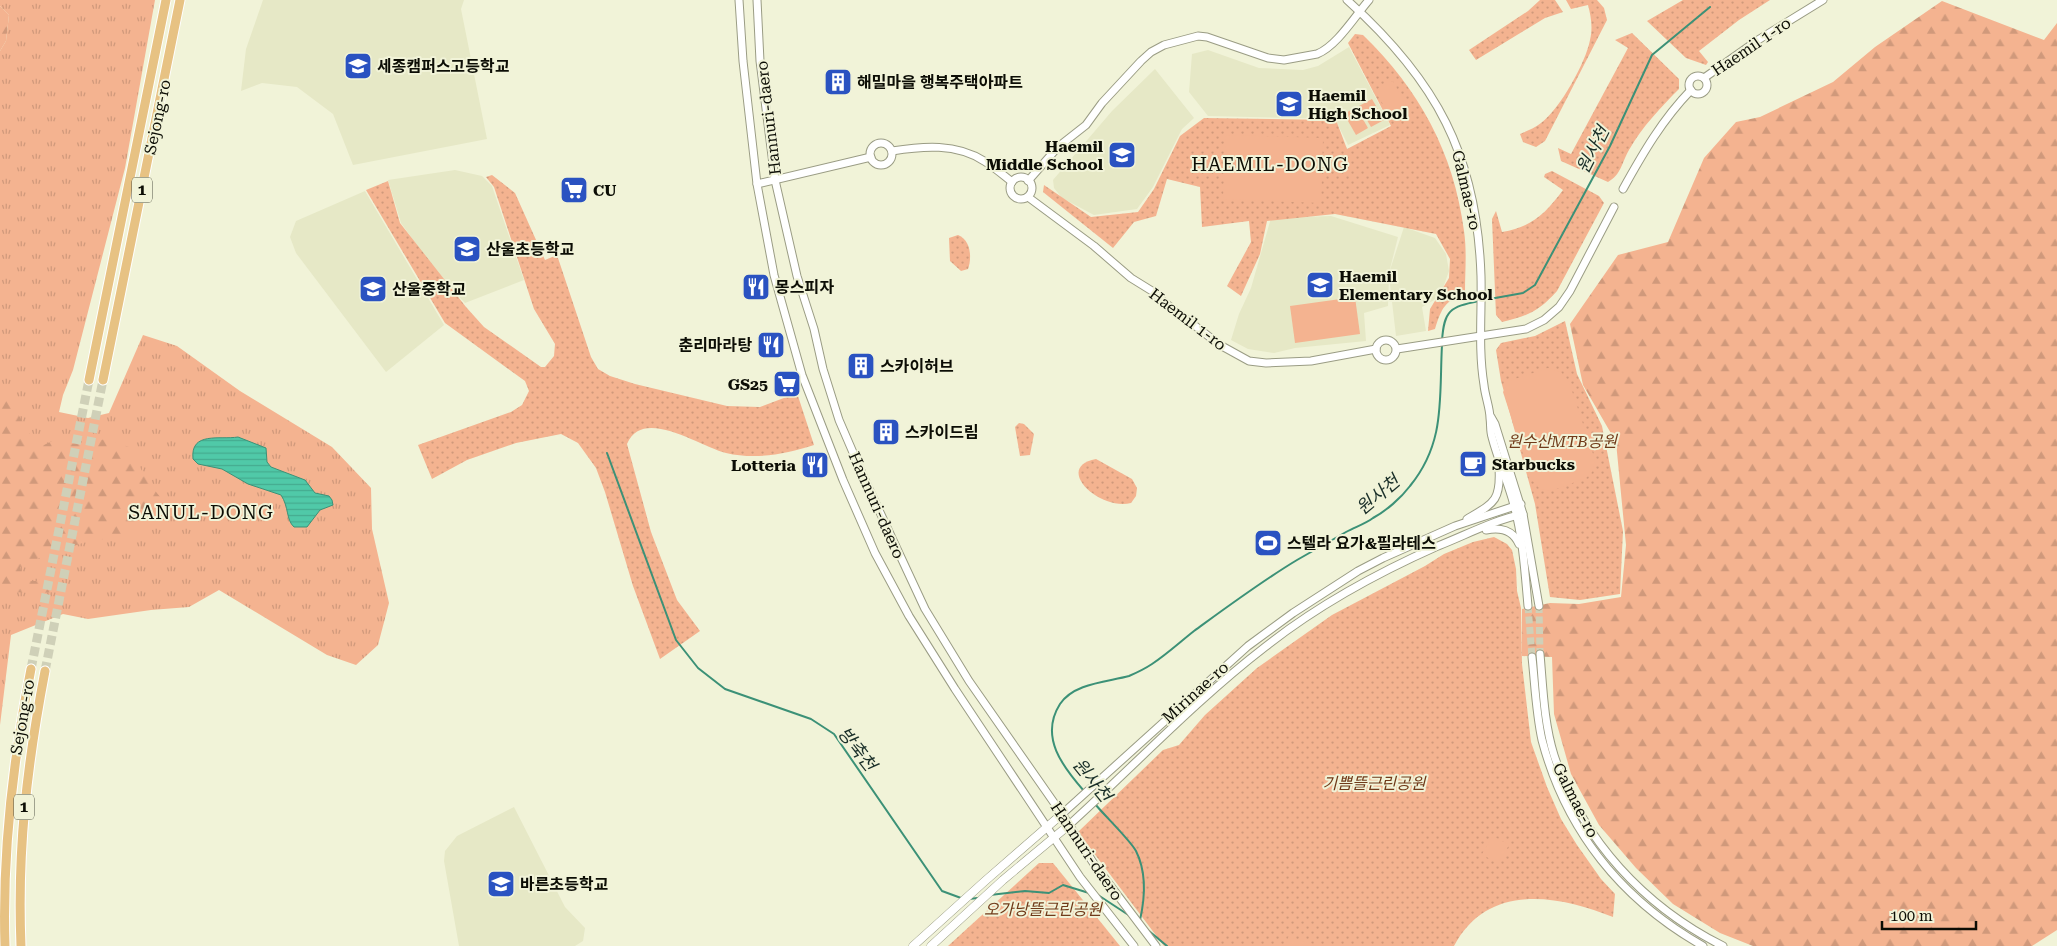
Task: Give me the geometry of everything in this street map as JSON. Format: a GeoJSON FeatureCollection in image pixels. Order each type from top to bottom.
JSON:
{"type":"FeatureCollection","features":[{"type":"Feature","properties":{"kind":"highway","name":"Sejong-ro"},"geometry":{"type":"LineString","coordinates":[[89,380],[166,0]]}},
{"type":"Feature","properties":{"kind":"highway","name":"Sejong-ro"},"geometry":{"type":"LineString","coordinates":[[103,380],[180,0]]}},
{"type":"Feature","properties":{"kind":"highway","name":"Sejong-ro"},"geometry":{"type":"LineString","coordinates":[[5,946],[5,852],[10,789],[31,668]]}},
{"type":"Feature","properties":{"kind":"highway","name":"Sejong-ro"},"geometry":{"type":"LineString","coordinates":[[21,946],[20,850],[25,792],[34,727],[45,671]]}},
{"type":"Feature","properties":{"kind":"main road","name":"Mirinae-ro"},"geometry":{"type":"LineString","coordinates":[[913,946],[984,881],[1062,814]]}},
{"type":"Feature","properties":{"kind":"main road","name":"Mirinae-ro"},"geometry":{"type":"LineString","coordinates":[[931,946],[1003,880],[1069,825]]}},
{"type":"Feature","properties":{"kind":"street","name":"Hannuri-daero"},"geometry":{"type":"LineString","coordinates":[[739,0],[743,61],[757,184],[774,275],[802,376],[842,480],[874,553],[954,689],[1080,877],[1134,946]]}},
{"type":"Feature","properties":{"kind":"street","name":"Hannuri-daero"},"geometry":{"type":"LineString","coordinates":[[757,0],[760,61],[775,180],[793,258],[814,329],[823,370],[839,420],[924,609],[969,681],[1062,814],[1094,864],[1156,946]]}},
{"type":"Feature","properties":{"kind":"street","name":"Galmae-ro"},"geometry":{"type":"LineString","coordinates":[[1346,0],[1408,64],[1428,90],[1456,143],[1465,168],[1478,225],[1480,336],[1483,384],[1490,417],[1491,435],[1518,505]]}},
{"type":"Feature","properties":{"kind":"street"},"geometry":{"type":"LineString","coordinates":[[1028,180],[1058,147],[1086,125],[1102,103],[1151,52],[1164,45],[1198,36],[1216,39],[1236,48],[1268,58],[1297,59],[1322,52],[1342,33],[1369,0]]}},
{"type":"Feature","properties":{"kind":"street","name":"Haemil 1-ro"},"geometry":{"type":"LineString","coordinates":[[1704,78],[1758,40],[1824,0]]}},
{"type":"Feature","properties":{"kind":"street"},"geometry":{"type":"LineString","coordinates":[[1696,76],[1704,78],[1707,82],[1706,90],[1698,94],[1691,90],[1689,84],[1692,78],[1696,76]]}},
{"type":"Feature","properties":{"kind":"street"},"geometry":{"type":"LineString","coordinates":[[1624,189],[1664,120],[1691,90]]}},
{"type":"Feature","properties":{"kind":"street"},"geometry":{"type":"LineString","coordinates":[[880,143],[886,144],[892,151],[891,160],[883,165],[874,162],[871,157],[871,149],[880,143]]}},
{"type":"Feature","properties":{"kind":"street"},"geometry":{"type":"LineString","coordinates":[[892,151],[932,147],[954,149],[983,161],[1012,182]]}},
{"type":"Feature","properties":{"kind":"street"},"geometry":{"type":"LineString","coordinates":[[757,184],[871,157]]}},
{"type":"Feature","properties":{"kind":"street"},"geometry":{"type":"LineString","coordinates":[[1020,178],[1028,180],[1032,188],[1028,197],[1021,199],[1014,197],[1011,191],[1012,182],[1020,178]]}},
{"type":"Feature","properties":{"kind":"street","name":"Haemil 1-ro"},"geometry":{"type":"LineString","coordinates":[[1028,197],[1094,246],[1130,278],[1152,290],[1164,302],[1220,345],[1249,361],[1266,363],[1311,362],[1376,349]]}},
{"type":"Feature","properties":{"kind":"street"},"geometry":{"type":"LineString","coordinates":[[1397,349],[1526,329],[1544,320],[1559,306],[1570,291],[1614,207]]}},
{"type":"Feature","properties":{"kind":"street"},"geometry":{"type":"LineString","coordinates":[[1385,339],[1392,341],[1397,349],[1395,356],[1386,360],[1379,357],[1376,349],[1379,342],[1385,339]]}},
{"type":"Feature","properties":{"kind":"street","name":"Galmae-ro"},"geometry":{"type":"LineString","coordinates":[[1490,417],[1495,424],[1518,505],[1540,606]]}},
{"type":"Feature","properties":{"kind":"street"},"geometry":{"type":"LineString","coordinates":[[1454,526],[1487,508],[1497,497],[1500,490],[1498,456]]}},
{"type":"Feature","properties":{"kind":"street","name":"Mirinae-ro"},"geometry":{"type":"LineString","coordinates":[[1062,814],[1199,689],[1270,629],[1358,571],[1454,526],[1518,505]]}},
{"type":"Feature","properties":{"kind":"street","name":"Galmae-ro"},"geometry":{"type":"LineString","coordinates":[[1520,515],[1528,606]]}},
{"type":"Feature","properties":{"kind":"street","name":"Mirinae-ro"},"geometry":{"type":"LineString","coordinates":[[1069,825],[1239,668],[1282,634],[1328,603],[1417,556],[1466,534],[1520,515]]}},
{"type":"Feature","properties":{"kind":"street"},"geometry":{"type":"LineString","coordinates":[[1466,534],[1495,528],[1508,531],[1518,541],[1524,561]]}},
{"type":"Feature","properties":{"kind":"street","name":"Galmae-ro"},"geometry":{"type":"LineString","coordinates":[[1540,654],[1545,712],[1554,754],[1569,793],[1596,840],[1618,867],[1654,901],[1695,932],[1724,946]]}},
{"type":"Feature","properties":{"kind":"street","name":"Galmae-ro"},"geometry":{"type":"LineString","coordinates":[[1532,657],[1542,738],[1563,797],[1581,830],[1600,860],[1636,899],[1668,925],[1703,946]]}},
{"type":"Feature","properties":{"kind":"shaded area","name":"세종캠퍼스고등학교"},"geometry":{"type":"Polygon","coordinates":[[[263,0],[464,0],[461,9],[487,139],[353,165],[333,114],[297,87],[262,83],[241,91],[246,49],[263,0]]]}},
{"type":"Feature","properties":{"kind":"shaded area","name":"Haemil High School"},"geometry":{"type":"Polygon","coordinates":[[[1349,47],[1390,125],[1348,145],[1335,119],[1208,116],[1189,92],[1192,54],[1208,50],[1259,68],[1303,70],[1318,66],[1349,47]]]}},
{"type":"Feature","properties":{"kind":"shaded area","name":"Haemil Middle School"},"geometry":{"type":"Polygon","coordinates":[[[1155,69],[1194,118],[1182,129],[1153,187],[1137,209],[1094,215],[1062,198],[1054,188],[1053,180],[1112,111],[1155,69]]]}},
{"type":"Feature","properties":{"kind":"shaded area","name":"산울초등학교"},"geometry":{"type":"Polygon","coordinates":[[[455,170],[482,176],[492,186],[524,280],[465,303],[439,276],[401,223],[388,180],[455,170]]]}},
{"type":"Feature","properties":{"kind":"shaded area","name":"산울중학교"},"geometry":{"type":"Polygon","coordinates":[[[365,191],[444,325],[386,372],[296,253],[290,237],[296,221],[365,191]]]}},
{"type":"Feature","properties":{"kind":"shaded area","name":"Haemil Elementary School"},"geometry":{"type":"Polygon","coordinates":[[[1331,216],[1398,237],[1389,273],[1404,227],[1435,238],[1446,254],[1449,271],[1443,288],[1434,300],[1422,307],[1426,331],[1396,336],[1389,276],[1388,306],[1364,313],[1366,341],[1295,348],[1274,353],[1248,349],[1231,340],[1239,314],[1251,288],[1271,218],[1331,216]]]}},
{"type":"Feature","properties":{"kind":"shaded area","name":"바른초등학교"},"geometry":{"type":"Polygon","coordinates":[[[514,807],[565,907],[585,928],[583,941],[575,946],[459,946],[444,861],[445,851],[457,836],[514,807]]]}},
{"type":"Feature","properties":{"kind":"green space"},"geometry":{"type":"Polygon","coordinates":[[[0,0],[155,0],[125,168],[73,370],[63,395],[59,412],[88,418],[109,413],[143,335],[177,346],[240,391],[332,447],[371,488],[372,529],[389,603],[378,645],[356,665],[327,655],[219,590],[189,607],[151,610],[88,619],[63,614],[11,635],[0,725],[0,51],[6,41],[9,15],[0,6],[0,0]]]}},
{"type":"Feature","properties":{"kind":"green space"},"geometry":{"type":"Polygon","coordinates":[[[1540,0],[1555,0],[1563,12],[1545,18],[1476,60],[1469,50],[1528,11],[1540,0]]]}},
{"type":"Feature","properties":{"kind":"green space"},"geometry":{"type":"Polygon","coordinates":[[[1566,0],[1597,0],[1604,8],[1607,20],[1545,141],[1536,147],[1523,142],[1520,134],[1539,125],[1556,107],[1578,72],[1590,40],[1591,22],[1588,5],[1571,9],[1566,0]]]}},
{"type":"Feature","properties":{"kind":"green space"},"geometry":{"type":"Polygon","coordinates":[[[1683,0],[1770,0],[1739,20],[1699,51],[1708,62],[1706,65],[1686,58],[1647,21],[1683,0]]]}},
{"type":"Feature","properties":{"kind":"green space"},"geometry":{"type":"Polygon","coordinates":[[[1942,1],[2044,40],[2057,23],[2057,930],[2032,946],[1753,946],[1720,933],[1673,904],[1636,868],[1599,825],[1571,774],[1554,714],[1552,657],[1522,656],[1522,609],[1550,603],[1579,604],[1621,597],[1626,545],[1616,442],[1583,385],[1570,324],[1618,255],[1668,242],[1704,158],[1736,122],[1760,117],[1833,82],[1875,47],[1942,1]]]}},
{"type":"Feature","properties":{"kind":"green space"},"geometry":{"type":"Polygon","coordinates":[[[0,6],[9,15],[6,41],[0,51],[0,6]]]}},
{"type":"Feature","properties":{"kind":"green space"},"geometry":{"type":"Polygon","coordinates":[[[1632,33],[1679,79],[1679,89],[1646,125],[1629,150],[1619,172],[1608,182],[1561,161],[1558,148],[1571,154],[1628,48],[1615,40],[1632,33]]]}},
{"type":"Feature","properties":{"kind":"green space"},"geometry":{"type":"Polygon","coordinates":[[[1355,34],[1363,35],[1383,56],[1417,100],[1431,124],[1452,175],[1465,239],[1465,292],[1452,299],[1445,306],[1435,329],[1428,331],[1430,309],[1449,278],[1450,259],[1436,234],[1335,214],[1267,221],[1260,254],[1241,296],[1227,286],[1251,242],[1249,221],[1202,227],[1200,187],[1167,179],[1156,216],[1134,222],[1113,248],[1043,192],[1044,185],[1091,217],[1138,212],[1154,189],[1180,136],[1204,118],[1336,120],[1347,149],[1391,126],[1348,43],[1355,34]]]}},
{"type":"Feature","properties":{"kind":"green space"},"geometry":{"type":"Polygon","coordinates":[[[1393,81],[1409,111],[1392,121],[1375,90],[1393,81]]]}},
{"type":"Feature","properties":{"kind":"green space"},"geometry":{"type":"Polygon","coordinates":[[[1372,99],[1384,120],[1371,127],[1359,106],[1372,99]]]}},
{"type":"Feature","properties":{"kind":"green space"},"geometry":{"type":"Polygon","coordinates":[[[1356,107],[1368,128],[1356,135],[1344,114],[1356,107]]]}},
{"type":"Feature","properties":{"kind":"green space"},"geometry":{"type":"Polygon","coordinates":[[[1226,135],[1323,138],[1321,203],[1223,199],[1226,135]]]}},
{"type":"Feature","properties":{"kind":"green space"},"geometry":{"type":"Polygon","coordinates":[[[1552,171],[1599,196],[1604,203],[1557,291],[1533,312],[1502,322],[1496,315],[1492,219],[1496,211],[1502,232],[1522,227],[1544,213],[1563,190],[1544,177],[1545,174],[1552,171]]]}},
{"type":"Feature","properties":{"kind":"green space"},"geometry":{"type":"Polygon","coordinates":[[[492,175],[515,193],[545,260],[557,255],[591,357],[598,369],[610,376],[635,384],[727,406],[760,407],[797,393],[814,445],[771,455],[737,455],[726,453],[673,432],[658,429],[646,429],[635,433],[627,444],[651,532],[677,600],[700,631],[660,659],[633,586],[596,468],[578,443],[561,434],[516,443],[467,460],[432,479],[418,445],[511,412],[522,405],[529,391],[525,381],[445,323],[366,190],[388,181],[400,223],[466,307],[484,327],[541,367],[545,367],[554,356],[555,344],[534,309],[494,187],[486,177],[492,175]]]}},
{"type":"Feature","properties":{"kind":"green space"},"geometry":{"type":"Polygon","coordinates":[[[958,235],[966,241],[970,255],[968,269],[961,271],[950,261],[949,238],[958,235]]]}},
{"type":"Feature","properties":{"kind":"green space"},"geometry":{"type":"Polygon","coordinates":[[[1355,297],[1360,334],[1295,343],[1290,306],[1355,297]]]}},
{"type":"Feature","properties":{"kind":"green space","name":"원수산MTB공원"},"geometry":{"type":"Polygon","coordinates":[[[1565,321],[1577,374],[1602,426],[1623,531],[1620,594],[1580,600],[1550,597],[1535,504],[1501,381],[1496,350],[1501,343],[1535,336],[1565,321]]]}},
{"type":"Feature","properties":{"kind":"green space"},"geometry":{"type":"Polygon","coordinates":[[[1548,368],[1561,372],[1569,382],[1595,460],[1592,472],[1586,478],[1551,491],[1540,489],[1531,479],[1503,392],[1509,381],[1548,368]]]}},
{"type":"Feature","properties":{"kind":"green space"},"geometry":{"type":"Polygon","coordinates":[[[0,394],[8,397],[38,448],[60,437],[70,444],[107,439],[129,447],[148,482],[165,503],[132,537],[91,540],[31,561],[20,567],[24,581],[37,581],[45,577],[57,584],[56,592],[0,593],[0,394]]]}},
{"type":"Feature","properties":{"kind":"green space"},"geometry":{"type":"Polygon","coordinates":[[[1019,423],[1024,424],[1034,434],[1030,455],[1020,456],[1015,427],[1019,423]]]}},
{"type":"Feature","properties":{"kind":"green space"},"geometry":{"type":"Polygon","coordinates":[[[1096,459],[1132,479],[1137,488],[1136,496],[1131,503],[1119,504],[1106,501],[1085,487],[1080,479],[1079,470],[1084,464],[1096,459]]]}},
{"type":"Feature","properties":{"kind":"green space","name":"기쁨뜰근린공원"},"geometry":{"type":"Polygon","coordinates":[[[1494,537],[1507,544],[1512,550],[1516,569],[1517,591],[1521,608],[1522,664],[1531,742],[1561,819],[1601,879],[1615,894],[1613,917],[1570,903],[1526,899],[1505,903],[1485,911],[1468,925],[1454,946],[1164,946],[1078,832],[1163,750],[1179,745],[1205,715],[1257,668],[1332,615],[1444,554],[1473,542],[1494,537]]]}},
{"type":"Feature","properties":{"kind":"green space"},"geometry":{"type":"Polygon","coordinates":[[[1493,836],[1509,845],[1498,864],[1482,854],[1493,836]]]}},
{"type":"Feature","properties":{"kind":"green space","name":"오가낭뜰근린공원"},"geometry":{"type":"Polygon","coordinates":[[[1039,863],[1053,863],[1120,946],[948,946],[1039,863]]]}},
{"type":"Feature","properties":{"kind":"green space"},"geometry":{"type":"Polygon","coordinates":[[[1288,937],[1317,945],[1317,946],[1286,946],[1288,937]]]}},
{"type":"Feature","properties":{"kind":"water"},"geometry":{"type":"Polygon","coordinates":[[[238,437],[266,448],[267,462],[271,467],[305,480],[315,493],[329,496],[333,505],[320,510],[307,527],[294,527],[291,524],[281,495],[248,484],[222,469],[198,464],[193,459],[193,450],[196,444],[201,441],[238,437]]]}},
{"type":"Feature","properties":{"kind":"waterway","name":"원사천"},"geometry":{"type":"LineString","coordinates":[[1484,300],[1523,293],[1535,285],[1610,146],[1652,55],[1710,7]]}},
{"type":"Feature","properties":{"kind":"waterway","name":"원사천"},"geometry":{"type":"LineString","coordinates":[[1442,341],[1445,323],[1450,312],[1461,305],[1479,301]]}},
{"type":"Feature","properties":{"kind":"waterway","name":"원사천"},"geometry":{"type":"LineString","coordinates":[[1084,791],[1068,772],[1056,751],[1052,728],[1054,716],[1060,704],[1066,697],[1082,687],[1129,676],[1150,666],[1245,594],[1297,560],[1370,520],[1398,500],[1422,469],[1430,453],[1435,436],[1440,401],[1442,345]]}},
{"type":"Feature","properties":{"kind":"waterway","name":"방축천"},"geometry":{"type":"LineString","coordinates":[[607,453],[676,640],[698,668],[725,689],[811,719],[834,734],[942,891],[961,898]]}},
{"type":"Feature","properties":{"kind":"waterway","name":"원사천"},"geometry":{"type":"LineString","coordinates":[[1095,804],[1128,841],[1140,859],[1144,886],[1140,920]]}},
{"type":"Feature","properties":{"kind":"waterway","name":"방축천"},"geometry":{"type":"LineString","coordinates":[[990,895],[1025,891],[1049,893],[1063,885],[1089,893]]}},
{"type":"Feature","properties":{"kind":"waterway","name":"방축천"},"geometry":{"type":"LineString","coordinates":[[1098,895],[1130,916]]}},
{"type":"Feature","properties":{"kind":"waterway","name":"방축천"},"geometry":{"type":"LineString","coordinates":[[968,899],[978,898]]}},
{"type":"Feature","properties":{"kind":"waterway","name":"방축천"},"geometry":{"type":"LineString","coordinates":[[1149,931],[1167,946]]}},
{"type":"Feature","properties":{"kind":"tunnel"},"geometry":{"type":"LineString","coordinates":[[31,669],[89,380]]}},
{"type":"Feature","properties":{"kind":"tunnel"},"geometry":{"type":"LineString","coordinates":[[45,671],[103,380]]}},
{"type":"Feature","properties":{"kind":"tunnel"},"geometry":{"type":"LineString","coordinates":[[1528,606],[1532,657]]}},
{"type":"Feature","properties":{"kind":"tunnel"},"geometry":{"type":"LineString","coordinates":[[1539,606],[1540,654]]}},
{"type":"Feature","properties":{"kind":"place","name":"세종캠퍼스고등학교"},"geometry":{"type":"Point","coordinates":[358,66]}},
{"type":"Feature","properties":{"kind":"place","name":"해밀마을 행복주택아파트"},"geometry":{"type":"Point","coordinates":[838,82]}},
{"type":"Feature","properties":{"kind":"place","name":"Haemil High School"},"geometry":{"type":"Point","coordinates":[1289,104]}},
{"type":"Feature","properties":{"kind":"place","name":"Haemil Middle School"},"geometry":{"type":"Point","coordinates":[1122,155]}},
{"type":"Feature","properties":{"kind":"place","name":"CU"},"geometry":{"type":"Point","coordinates":[574,190]}},
{"type":"Feature","properties":{"kind":"place","name":"산울초등학교"},"geometry":{"type":"Point","coordinates":[467,249]}},
{"type":"Feature","properties":{"kind":"place","name":"Haemil Elementary School"},"geometry":{"type":"Point","coordinates":[1320,285]}},
{"type":"Feature","properties":{"kind":"place","name":"몽스피자"},"geometry":{"type":"Point","coordinates":[756,287]}},
{"type":"Feature","properties":{"kind":"place","name":"산울중학교"},"geometry":{"type":"Point","coordinates":[373,289]}},
{"type":"Feature","properties":{"kind":"place","name":"춘리마라탕"},"geometry":{"type":"Point","coordinates":[771,345]}},
{"type":"Feature","properties":{"kind":"place","name":"스카이허브"},"geometry":{"type":"Point","coordinates":[861,366]}},
{"type":"Feature","properties":{"kind":"place","name":"GS25"},"geometry":{"type":"Point","coordinates":[787,384]}},
{"type":"Feature","properties":{"kind":"place","name":"스카이드림"},"geometry":{"type":"Point","coordinates":[886,432]}},
{"type":"Feature","properties":{"kind":"place","name":"Starbucks"},"geometry":{"type":"Point","coordinates":[1473,464]}},
{"type":"Feature","properties":{"kind":"place","name":"Lotteria"},"geometry":{"type":"Point","coordinates":[815,465]}},
{"type":"Feature","properties":{"kind":"place","name":"스텔라 요가&필라테스"},"geometry":{"type":"Point","coordinates":[1268,543]}},
{"type":"Feature","properties":{"kind":"place","name":"바른초등학교"},"geometry":{"type":"Point","coordinates":[501,884]}},
{"type":"Feature","properties":{"kind":"district","name":"HAEMIL-DONG"},"geometry":{"type":"Point","coordinates":[1270,164]}},
{"type":"Feature","properties":{"kind":"district","name":"SANUL-DONG"},"geometry":{"type":"Point","coordinates":[201,512]}}]}
